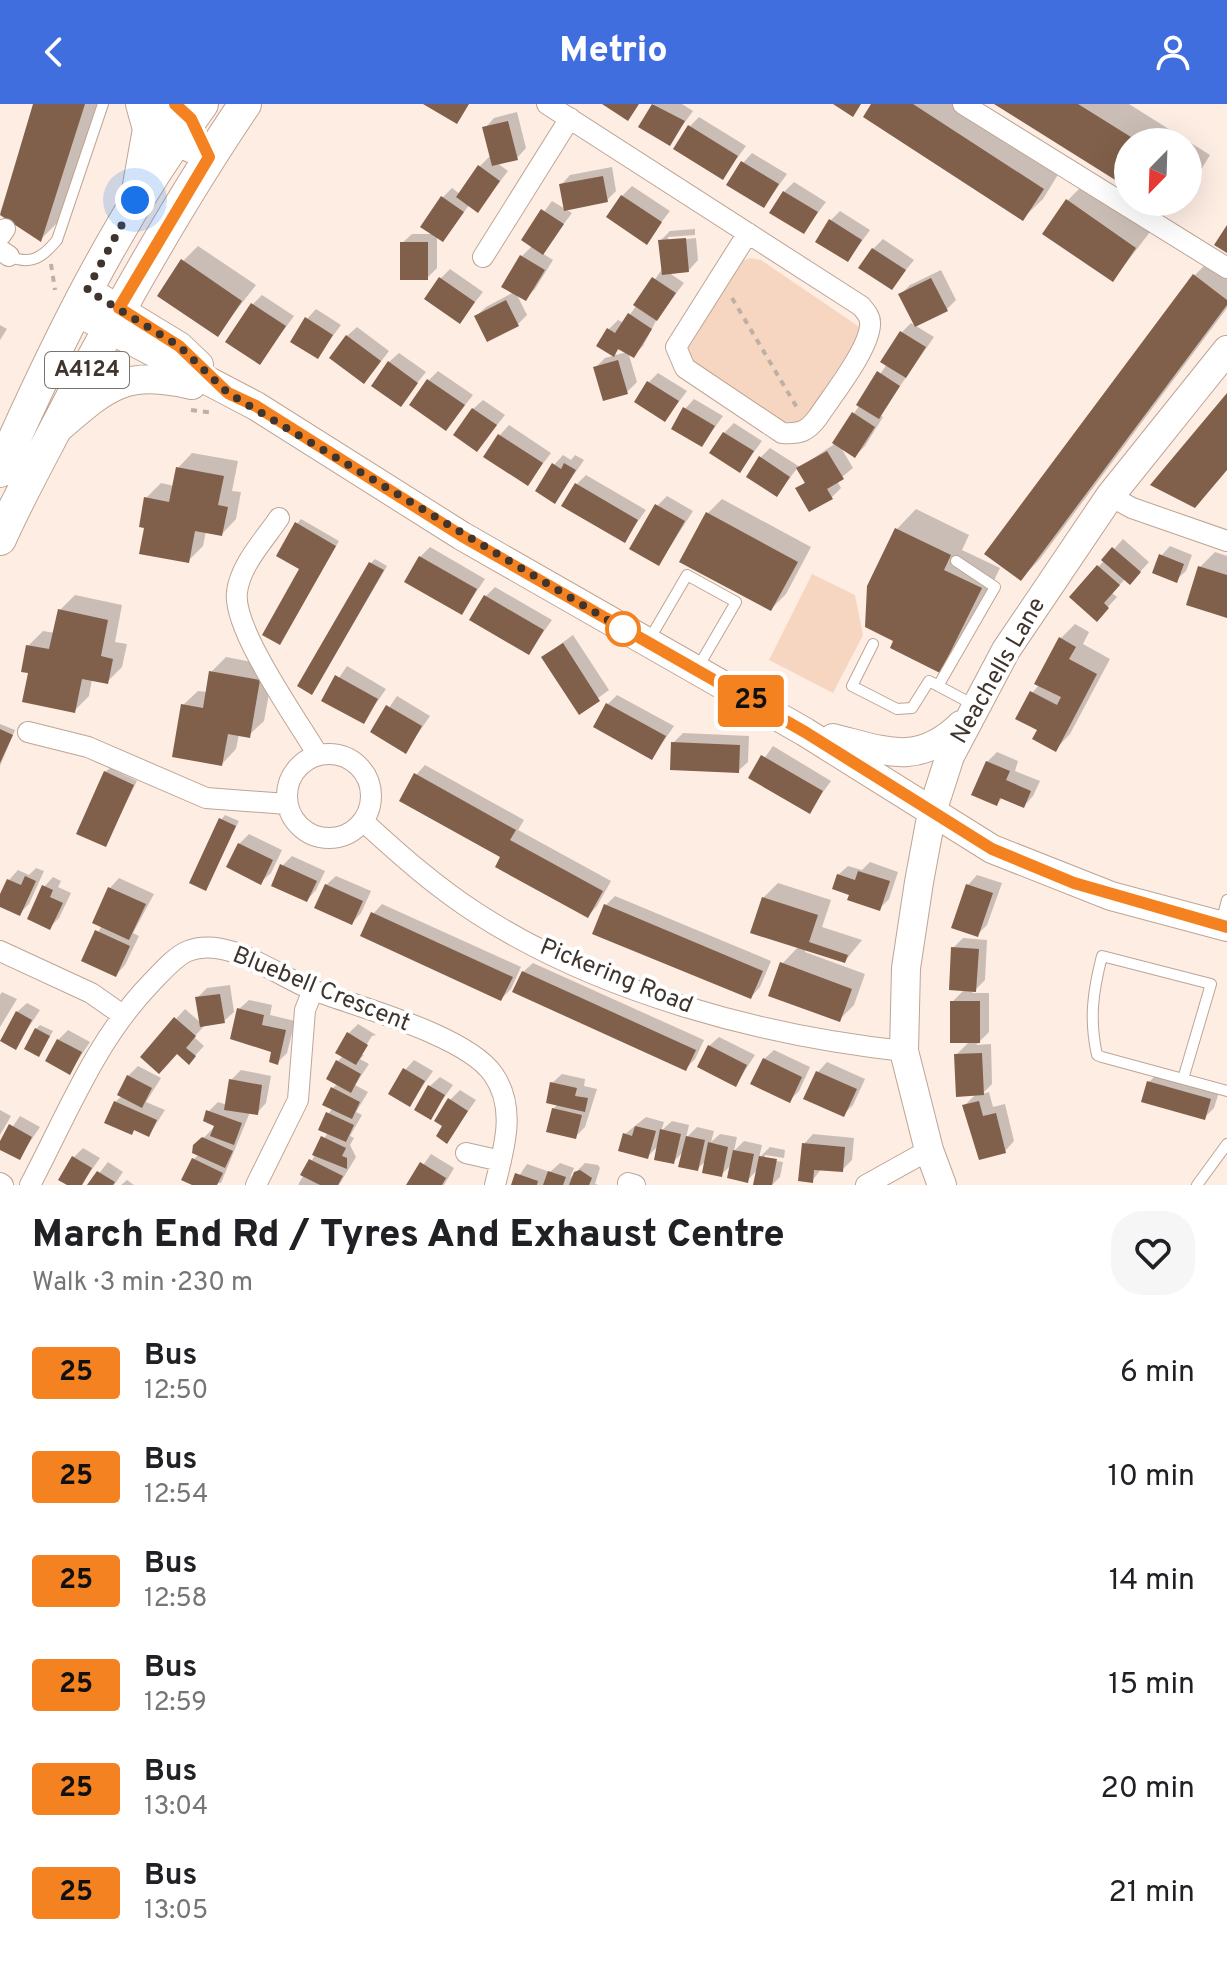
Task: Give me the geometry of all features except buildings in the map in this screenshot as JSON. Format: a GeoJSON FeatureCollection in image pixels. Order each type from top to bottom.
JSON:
{"type":"FeatureCollection","features":[{"type":"Feature","properties":{"kind":"main road"},"geometry":{"type":"LineString","coordinates":[[135,200],[149,129],[142,104]]}},
{"type":"Feature","properties":{"kind":"main road","name":"A4124"},"geometry":{"type":"LineString","coordinates":[[0,539],[21,490],[113,318],[209,157],[245,104]]}},
{"type":"Feature","properties":{"kind":"main road","name":"A4124"},"geometry":{"type":"LineString","coordinates":[[0,471],[46,366],[135,200],[186,117]]}},
{"type":"Feature","properties":{"kind":"street"},"geometry":{"type":"LineString","coordinates":[[150,104],[186,117],[209,157]]}},
{"type":"Feature","properties":{"kind":"street"},"geometry":{"type":"LineString","coordinates":[[547,104],[570,118],[861,306],[870,322],[866,341],[809,429],[799,434],[782,433],[685,368],[676,347],[678,338],[748,233]]}},
{"type":"Feature","properties":{"kind":"street"},"geometry":{"type":"LineString","coordinates":[[963,104],[1227,268]]}},
{"type":"Feature","properties":{"kind":"street"},"geometry":{"type":"LineString","coordinates":[[483,257],[570,118]]}},
{"type":"Feature","properties":{"kind":"street"},"geometry":{"type":"LineString","coordinates":[[81,300],[113,318],[179,346],[228,393]]}},
{"type":"Feature","properties":{"kind":"street","name":"Neachells Lane"},"geometry":{"type":"LineString","coordinates":[[942,1185],[929,1150],[904,1051],[906,968],[932,812],[970,712],[1006,650],[1110,496],[1227,350]]}},
{"type":"Feature","properties":{"kind":"street"},"geometry":{"type":"LineString","coordinates":[[54,432],[87,404],[127,380],[153,377],[228,393],[256,406],[462,536],[805,732],[992,849],[1074,883],[1225,917]]}},
{"type":"Feature","properties":{"kind":"street"},"geometry":{"type":"LineString","coordinates":[[1110,496],[1132,508],[1227,541]]}},
{"type":"Feature","properties":{"kind":"street"},"geometry":{"type":"LineString","coordinates":[[279,518],[244,570],[236,593],[246,632],[318,755]]}},
{"type":"Feature","properties":{"kind":"street"},"geometry":{"type":"LineString","coordinates":[[805,732],[900,755],[929,748],[970,712]]}},
{"type":"Feature","properties":{"kind":"street"},"geometry":{"type":"LineString","coordinates":[[28,732],[88,747],[206,798],[287,804]]}},
{"type":"Feature","properties":{"kind":"street"},"geometry":{"type":"LineString","coordinates":[[318,755],[347,757],[367,778],[371,806],[364,822],[346,836],[321,838],[299,826],[287,804],[290,779],[306,760],[318,755]]}},
{"type":"Feature","properties":{"kind":"street","name":"Pickering Road"},"geometry":{"type":"LineString","coordinates":[[364,822],[421,874],[479,915],[531,944],[599,974],[738,1022],[826,1043],[904,1051]]}},
{"type":"Feature","properties":{"kind":"street","name":"Bluebell Crescent"},"geometry":{"type":"LineString","coordinates":[[30,1185],[89,1065],[121,1014],[185,952],[203,947],[232,953],[313,990],[377,1009],[481,1059],[494,1075],[506,1111],[506,1143],[495,1185]]}},
{"type":"Feature","properties":{"kind":"street"},"geometry":{"type":"LineString","coordinates":[[0,951],[55,974],[121,1014]]}},
{"type":"Feature","properties":{"kind":"street"},"geometry":{"type":"LineString","coordinates":[[256,1185],[298,1100],[305,1010],[313,990]]}},
{"type":"Feature","properties":{"kind":"street"},"geometry":{"type":"LineString","coordinates":[[866,1185],[929,1150]]}},
{"type":"Feature","properties":{"kind":"street"},"geometry":{"type":"LineString","coordinates":[[466,1153],[501,1161]]}},
{"type":"Feature","properties":{"kind":"lane"},"geometry":{"type":"LineString","coordinates":[[5,253],[22,262],[36,260],[45,256],[57,240],[103,104]]}},
{"type":"Feature","properties":{"kind":"lane"},"geometry":{"type":"LineString","coordinates":[[938,686],[995,587],[956,561]]}},
{"type":"Feature","properties":{"kind":"lane"},"geometry":{"type":"LineString","coordinates":[[647,643],[687,575],[736,602],[696,671]]}},
{"type":"Feature","properties":{"kind":"lane"},"geometry":{"type":"LineString","coordinates":[[873,644],[852,686],[897,709],[906,710],[917,703],[929,681],[970,712]]}},
{"type":"Feature","properties":{"kind":"lane"},"geometry":{"type":"LineString","coordinates":[[1183,1079],[1211,984],[1102,956],[1092,996],[1092,1030],[1097,1055],[1183,1079],[1227,1091]]}},
{"type":"Feature","properties":{"kind":"lane"},"geometry":{"type":"LineString","coordinates":[[1197,1185],[1227,1144]]}},
{"type":"Feature","properties":{"kind":"path"},"geometry":{"type":"LineString","coordinates":[[718,275],[809,429]]}},
{"type":"Feature","properties":{"kind":"shaded area"},"geometry":{"type":"Polygon","coordinates":[[[751,258],[761,260],[861,328],[856,341],[802,423],[784,422],[688,360],[687,343],[740,261],[751,258]]]}},
{"type":"Feature","properties":{"kind":"shaded area"},"geometry":{"type":"Polygon","coordinates":[[[812,574],[855,595],[863,635],[833,693],[769,660],[812,574]]]}},
{"type":"Feature","properties":{"kind":"bus line","name":"25"},"geometry":{"type":"LineString","coordinates":[[175,104],[191,119],[209,157],[119,308],[179,346],[228,393],[256,406],[462,536],[805,732],[992,849],[1111,896],[1227,927]]}},
{"type":"Feature","properties":{"kind":"route"},"geometry":{"type":"LineString","coordinates":[[135,200],[87,290],[179,346],[228,393],[256,406],[462,536],[623,629]]}}]}
